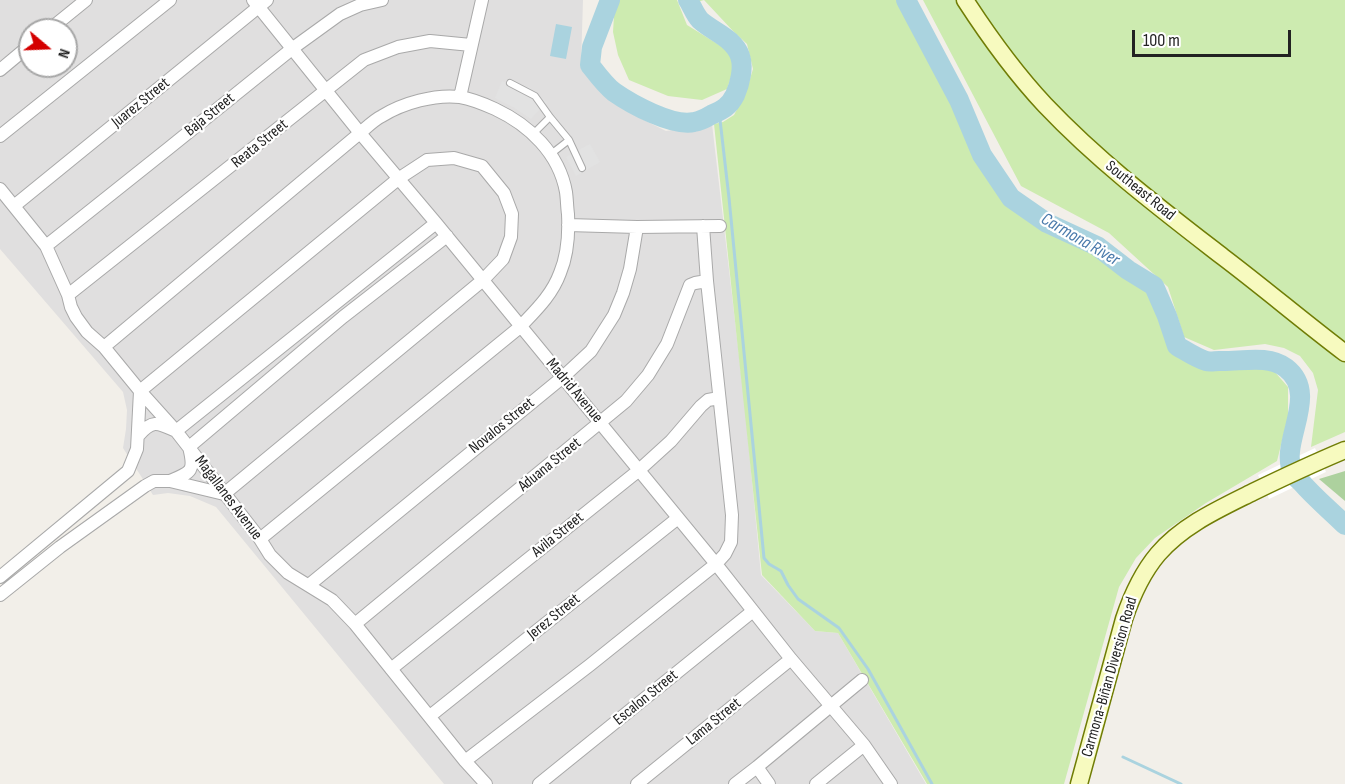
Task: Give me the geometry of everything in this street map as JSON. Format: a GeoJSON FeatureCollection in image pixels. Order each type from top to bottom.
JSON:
{"type":"FeatureCollection","features":[{"type":"Feature","properties":{"kind":"street"},"geometry":{"type":"LineString","coordinates":[[64,18],[86,0]]}},
{"type":"Feature","properties":{"kind":"street"},"geometry":{"type":"LineString","coordinates":[[0,136],[170,0]]}},
{"type":"Feature","properties":{"kind":"street","name":"Baja Street"},"geometry":{"type":"LineString","coordinates":[[46,246],[292,48],[340,14],[360,5],[382,0]]}},
{"type":"Feature","properties":{"kind":"street"},"geometry":{"type":"LineString","coordinates":[[460,97],[482,0]]}},
{"type":"Feature","properties":{"kind":"street","name":"Southeast Road"},"geometry":{"type":"LineString","coordinates":[[964,0],[994,44],[1025,83],[1069,129],[1140,192],[1345,353]]}},
{"type":"Feature","properties":{"kind":"street","name":"Madrid Avenue"},"geometry":{"type":"LineString","coordinates":[[259,2],[292,48],[360,133],[864,745],[891,784]]}},
{"type":"Feature","properties":{"kind":"street","name":"Juarez Street"},"geometry":{"type":"LineString","coordinates":[[14,206],[259,2]]}},
{"type":"Feature","properties":{"kind":"street","name":"Reata Street"},"geometry":{"type":"LineString","coordinates":[[68,294],[364,60],[398,47],[430,41],[471,45]]}},
{"type":"Feature","properties":{"kind":"street"},"geometry":{"type":"LineString","coordinates":[[0,70],[18,55]]}},
{"type":"Feature","properties":{"kind":"street"},"geometry":{"type":"LineString","coordinates":[[104,347],[381,116],[405,105],[435,97],[460,97],[483,103],[513,117],[534,133],[551,154],[566,191],[567,247],[560,273],[545,301],[520,327],[260,539]]}},
{"type":"Feature","properties":{"kind":"street"},"geometry":{"type":"LineString","coordinates":[[0,577],[128,471],[137,449],[140,391],[399,179],[427,160],[454,158],[482,166],[504,193],[512,214],[511,237],[504,258],[483,280],[225,494],[170,481],[154,481],[60,547],[0,595]]}},
{"type":"Feature","properties":{"kind":"street","name":"Magallanes Avenue"},"geometry":{"type":"LineString","coordinates":[[0,189],[46,246],[68,294],[71,307],[87,332],[104,347],[176,431],[270,555],[288,573],[332,600],[356,624],[486,784]]}},
{"type":"Feature","properties":{"kind":"street"},"geometry":{"type":"LineString","coordinates":[[139,435],[146,426],[154,424],[162,424],[176,431],[436,223]]}},
{"type":"Feature","properties":{"kind":"street"},"geometry":{"type":"LineString","coordinates":[[568,225],[720,226]]}},
{"type":"Feature","properties":{"kind":"street"},"geometry":{"type":"LineString","coordinates":[[465,760],[590,665],[716,564],[725,554],[731,542],[732,515],[703,226]]}},
{"type":"Feature","properties":{"kind":"street","name":"Novalos Street"},"geometry":{"type":"LineString","coordinates":[[309,585],[563,377],[591,351],[614,315],[623,292],[630,269],[637,227]]}},
{"type":"Feature","properties":{"kind":"street"},"geometry":{"type":"LineString","coordinates":[[170,481],[185,475],[192,467],[189,447],[344,317],[447,236]]}},
{"type":"Feature","properties":{"kind":"street","name":"Aduana Street"},"geometry":{"type":"LineString","coordinates":[[356,624],[626,401],[648,375],[667,344],[690,285],[707,281]]}},
{"type":"Feature","properties":{"kind":"street"},"geometry":{"type":"LineString","coordinates":[[334,306],[344,317]]}},
{"type":"Feature","properties":{"kind":"street","name":"Avila Street"},"geometry":{"type":"LineString","coordinates":[[391,669],[638,471],[671,441],[700,406],[708,400],[719,398]]}},
{"type":"Feature","properties":{"kind":"street","name":"Carmona-Biñan Diversion Road"},"geometry":{"type":"LineString","coordinates":[[1079,784],[1124,619],[1134,591],[1159,552],[1188,527],[1206,516],[1345,450]]}},
{"type":"Feature","properties":{"kind":"street","name":"Jerez Street"},"geometry":{"type":"LineString","coordinates":[[430,716],[678,518]]}},
{"type":"Feature","properties":{"kind":"street","name":"Escalon Street"},"geometry":{"type":"LineString","coordinates":[[539,784],[753,611]]}},
{"type":"Feature","properties":{"kind":"street","name":"Lama Street"},"geometry":{"type":"LineString","coordinates":[[637,784],[792,659]]}},
{"type":"Feature","properties":{"kind":"street"},"geometry":{"type":"LineString","coordinates":[[735,784],[862,680]]}},
{"type":"Feature","properties":{"kind":"street"},"geometry":{"type":"LineString","coordinates":[[816,784],[830,779],[864,745]]}},
{"type":"Feature","properties":{"kind":"street"},"geometry":{"type":"LineString","coordinates":[[757,767],[769,784]]}},
{"type":"Feature","properties":{"kind":"lane"},"geometry":{"type":"LineString","coordinates":[[510,83],[535,96],[569,140],[582,168]]}},
{"type":"Feature","properties":{"kind":"lane"},"geometry":{"type":"LineString","coordinates":[[534,133],[550,117]]}},
{"type":"Feature","properties":{"kind":"lane"},"geometry":{"type":"LineString","coordinates":[[551,154],[569,140]]}},
{"type":"Feature","properties":{"kind":"shaded area"},"geometry":{"type":"Polygon","coordinates":[[[0,0],[583,0],[581,64],[634,115],[666,131],[712,124],[745,407],[761,575],[815,631],[838,633],[926,784],[444,784],[216,507],[190,496],[168,493],[153,495],[123,448],[127,410],[123,392],[0,249],[0,0]]]}},
{"type":"Feature","properties":{"kind":"shaded area"},"geometry":{"type":"Polygon","coordinates":[[[502,81],[524,92],[528,86],[547,102],[531,119],[495,98],[502,81]]]}},
{"type":"Feature","properties":{"kind":"shaded area"},"geometry":{"type":"Polygon","coordinates":[[[590,144],[600,162],[576,176],[566,157],[590,144]]]}},
{"type":"Feature","properties":{"kind":"green space"},"geometry":{"type":"Polygon","coordinates":[[[615,0],[677,0],[687,25],[729,51],[734,68],[727,89],[702,100],[668,96],[629,80],[618,55],[613,32],[615,0]]]}},
{"type":"Feature","properties":{"kind":"green space"},"geometry":{"type":"Polygon","coordinates":[[[704,0],[898,0],[945,89],[972,151],[1001,196],[1040,226],[1087,249],[1149,291],[1173,351],[1202,369],[1220,371],[1253,367],[1274,371],[1288,387],[1288,417],[1277,461],[1206,503],[1155,538],[1136,558],[1119,587],[1064,784],[927,784],[838,633],[815,631],[762,575],[714,124],[723,122],[734,115],[746,92],[753,69],[747,44],[704,0]]]}},
{"type":"Feature","properties":{"kind":"green space"},"geometry":{"type":"Polygon","coordinates":[[[923,0],[1345,0],[1345,432],[1311,447],[1318,390],[1313,373],[1300,356],[1284,348],[1265,344],[1214,350],[1184,337],[1168,287],[1109,233],[1021,186],[923,0]]]}},
{"type":"Feature","properties":{"kind":"green space"},"geometry":{"type":"Polygon","coordinates":[[[1345,471],[1345,501],[1319,479],[1345,471]]]}},
{"type":"Feature","properties":{"kind":"water"},"geometry":{"type":"Polygon","coordinates":[[[556,24],[572,27],[566,59],[550,56],[556,24]]]}},
{"type":"Feature","properties":{"kind":"pier"},"geometry":{"type":"Polygon","coordinates":[[[1315,448],[1326,472],[1269,499],[1258,475],[1315,448]]]}},
{"type":"Feature","properties":{"kind":"waterway","name":"Carmona River"},"geometry":{"type":"LineString","coordinates":[[610,0],[592,47],[590,65],[607,86],[621,97],[664,118],[685,123],[703,119],[728,105],[737,91],[742,65],[733,44],[700,20],[688,0]]}},
{"type":"Feature","properties":{"kind":"waterway","name":"Carmona River"},"geometry":{"type":"LineString","coordinates":[[906,0],[959,100],[982,155],[1011,198],[1047,223],[1097,246],[1128,270],[1154,286],[1177,346],[1208,361],[1271,361],[1286,368],[1296,379],[1300,392],[1300,405],[1290,448],[1293,473],[1345,525]]}},
{"type":"Feature","properties":{"kind":"waterway"},"geometry":{"type":"LineString","coordinates":[[719,111],[764,558],[781,571],[798,599],[839,628],[868,669],[932,784]]}},
{"type":"Feature","properties":{"kind":"waterway"},"geometry":{"type":"LineString","coordinates":[[1123,757],[1181,784]]}}]}
